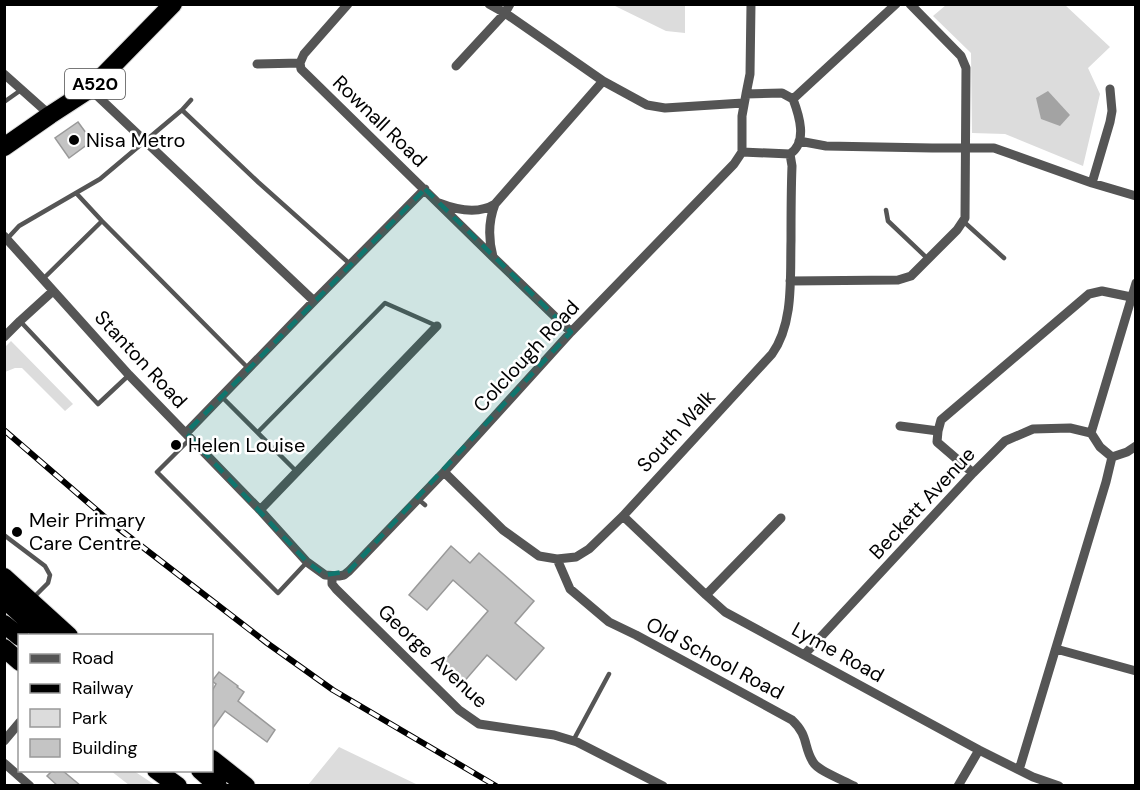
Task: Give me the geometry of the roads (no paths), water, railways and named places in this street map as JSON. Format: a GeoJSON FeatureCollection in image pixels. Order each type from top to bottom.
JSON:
{"type":"FeatureCollection","features":[{"type":"Feature","properties":{"kind":"highway","name":"A520"},"geometry":{"type":"LineString","coordinates":[[4,147],[90,89],[172,4]]}},
{"type":"Feature","properties":{"kind":"highway"},"geometry":{"type":"LineString","coordinates":[[4,577],[67,634]]}},
{"type":"Feature","properties":{"kind":"highway"},"geometry":{"type":"LineString","coordinates":[[4,599],[43,634]]}},
{"type":"Feature","properties":{"kind":"highway"},"geometry":{"type":"LineString","coordinates":[[4,624],[18,635]]}},
{"type":"Feature","properties":{"kind":"highway"},"geometry":{"type":"LineString","coordinates":[[4,648],[18,660]]}},
{"type":"Feature","properties":{"kind":"highway"},"geometry":{"type":"LineString","coordinates":[[213,760],[246,786]]}},
{"type":"Feature","properties":{"kind":"highway"},"geometry":{"type":"LineString","coordinates":[[157,772],[178,786]]}},
{"type":"Feature","properties":{"kind":"highway"},"geometry":{"type":"LineString","coordinates":[[176,772],[193,786]]}},
{"type":"Feature","properties":{"kind":"highway"},"geometry":{"type":"LineString","coordinates":[[201,772],[218,786]]}},
{"type":"Feature","properties":{"kind":"street"},"geometry":{"type":"LineString","coordinates":[[257,64],[300,63],[304,54],[348,4]]}},
{"type":"Feature","properties":{"kind":"street"},"geometry":{"type":"LineString","coordinates":[[489,4],[507,9],[603,81],[647,105],[665,108],[745,99],[782,93],[793,99],[800,120],[800,141],[790,154],[742,152],[742,116],[745,99],[750,74],[751,4]]}},
{"type":"Feature","properties":{"kind":"street"},"geometry":{"type":"LineString","coordinates":[[793,99],[896,4]]}},
{"type":"Feature","properties":{"kind":"street"},"geometry":{"type":"LineString","coordinates":[[790,281],[898,280],[911,276],[957,230],[965,218],[966,68],[961,56],[910,4]]}},
{"type":"Feature","properties":{"kind":"street"},"geometry":{"type":"LineString","coordinates":[[456,66],[507,9]]}},
{"type":"Feature","properties":{"kind":"street","name":"Rownall Road"},"geometry":{"type":"LineString","coordinates":[[300,63],[301,69],[571,332]]}},
{"type":"Feature","properties":{"kind":"street"},"geometry":{"type":"LineString","coordinates":[[4,74],[50,115]]}},
{"type":"Feature","properties":{"kind":"street"},"geometry":{"type":"LineString","coordinates":[[437,202],[448,207],[469,210],[488,208],[495,204],[603,81]]}},
{"type":"Feature","properties":{"kind":"street"},"geometry":{"type":"LineString","coordinates":[[1092,183],[1110,122],[1112,111],[1110,88]]}},
{"type":"Feature","properties":{"kind":"street"},"geometry":{"type":"LineString","coordinates":[[90,89],[314,301]]}},
{"type":"Feature","properties":{"kind":"street"},"geometry":{"type":"LineString","coordinates":[[800,141],[826,146],[994,148],[1136,196]]}},
{"type":"Feature","properties":{"kind":"street","name":"Colclough Road"},"geometry":{"type":"LineString","coordinates":[[332,576],[344,575],[349,571],[421,502],[444,472],[571,332],[734,164],[742,152]]}},
{"type":"Feature","properties":{"kind":"street","name":"South Walk"},"geometry":{"type":"LineString","coordinates":[[557,559],[576,556],[589,549],[623,516],[779,344],[786,321],[790,281],[792,166],[790,154]]}},
{"type":"Feature","properties":{"kind":"street"},"geometry":{"type":"LineString","coordinates":[[189,436],[222,397],[425,189]]}},
{"type":"Feature","properties":{"kind":"street"},"geometry":{"type":"LineString","coordinates":[[493,257],[489,221],[495,204]]}},
{"type":"Feature","properties":{"kind":"street","name":"Stanton Road"},"geometry":{"type":"LineString","coordinates":[[5,239],[129,375],[260,510],[307,562],[325,575],[332,576]]}},
{"type":"Feature","properties":{"kind":"street"},"geometry":{"type":"LineString","coordinates":[[1112,457],[1100,447],[1092,433],[1136,283]]}},
{"type":"Feature","properties":{"kind":"street"},"geometry":{"type":"LineString","coordinates":[[4,337],[53,291]]}},
{"type":"Feature","properties":{"kind":"street"},"geometry":{"type":"LineString","coordinates":[[973,473],[937,442],[941,420],[1089,294],[1102,291],[1131,297]]}},
{"type":"Feature","properties":{"kind":"street"},"geometry":{"type":"LineString","coordinates":[[260,510],[437,326]]}},
{"type":"Feature","properties":{"kind":"street"},"geometry":{"type":"LineString","coordinates":[[900,426],[938,431]]}},
{"type":"Feature","properties":{"kind":"street","name":"Beckett Avenue"},"geometry":{"type":"LineString","coordinates":[[804,655],[1005,441],[1033,429],[1070,428],[1092,433]]}},
{"type":"Feature","properties":{"kind":"street"},"geometry":{"type":"LineString","coordinates":[[1112,457],[1136,446]]}},
{"type":"Feature","properties":{"kind":"street"},"geometry":{"type":"LineString","coordinates":[[1019,770],[1112,457]]}},
{"type":"Feature","properties":{"kind":"street"},"geometry":{"type":"LineString","coordinates":[[444,472],[503,530],[539,556],[557,559]]}},
{"type":"Feature","properties":{"kind":"street","name":"Lyme Road"},"geometry":{"type":"LineString","coordinates":[[623,516],[725,612],[979,750],[1032,777],[1059,786]]}},
{"type":"Feature","properties":{"kind":"street"},"geometry":{"type":"LineString","coordinates":[[706,595],[781,518]]}},
{"type":"Feature","properties":{"kind":"street","name":"Old School Road"},"geometry":{"type":"LineString","coordinates":[[557,559],[570,589],[609,622],[792,720],[804,734],[812,761],[817,767],[854,786]]}},
{"type":"Feature","properties":{"kind":"street","name":"George Avenue"},"geometry":{"type":"LineString","coordinates":[[332,576],[332,584],[336,589],[459,710],[479,724],[554,735],[573,741],[663,786]]}},
{"type":"Feature","properties":{"kind":"street"},"geometry":{"type":"LineString","coordinates":[[1056,649],[1136,671]]}},
{"type":"Feature","properties":{"kind":"street"},"geometry":{"type":"LineString","coordinates":[[4,741],[18,724]]}},
{"type":"Feature","properties":{"kind":"street"},"geometry":{"type":"LineString","coordinates":[[958,786],[979,750]]}},
{"type":"Feature","properties":{"kind":"street"},"geometry":{"type":"LineString","coordinates":[[4,762],[30,786]]}},
{"type":"Feature","properties":{"kind":"lane"},"geometry":{"type":"LineString","coordinates":[[4,102],[21,90]]}},
{"type":"Feature","properties":{"kind":"lane"},"geometry":{"type":"LineString","coordinates":[[5,239],[19,226],[100,179],[191,100]]}},
{"type":"Feature","properties":{"kind":"lane"},"geometry":{"type":"LineString","coordinates":[[182,110],[350,264]]}},
{"type":"Feature","properties":{"kind":"lane"},"geometry":{"type":"LineString","coordinates":[[77,194],[249,369]]}},
{"type":"Feature","properties":{"kind":"lane"},"geometry":{"type":"LineString","coordinates":[[886,210],[888,221],[928,259]]}},
{"type":"Feature","properties":{"kind":"lane"},"geometry":{"type":"LineString","coordinates":[[43,279],[102,221]]}},
{"type":"Feature","properties":{"kind":"lane"},"geometry":{"type":"LineString","coordinates":[[963,221],[1004,258]]}},
{"type":"Feature","properties":{"kind":"lane"},"geometry":{"type":"LineString","coordinates":[[258,432],[385,303],[437,326]]}},
{"type":"Feature","properties":{"kind":"lane"},"geometry":{"type":"LineString","coordinates":[[20,321],[98,404],[129,375]]}},
{"type":"Feature","properties":{"kind":"lane"},"geometry":{"type":"LineString","coordinates":[[222,397],[297,472]]}},
{"type":"Feature","properties":{"kind":"lane"},"geometry":{"type":"LineString","coordinates":[[189,436],[157,472],[278,593],[307,562]]}},
{"type":"Feature","properties":{"kind":"lane"},"geometry":{"type":"LineString","coordinates":[[4,535],[45,566],[50,575],[48,584],[30,601]]}},
{"type":"Feature","properties":{"kind":"lane"},"geometry":{"type":"LineString","coordinates":[[573,741],[609,674]]}},
{"type":"Feature","properties":{"kind":"railway"},"geometry":{"type":"LineString","coordinates":[[4,430],[114,525],[267,643],[333,690],[496,786]]}},
{"type":"Feature","properties":{"kind":"place","name":"Nisa Metro"},"geometry":{"type":"Point","coordinates":[74,140]}},
{"type":"Feature","properties":{"kind":"place","name":"Helen Louise"},"geometry":{"type":"Point","coordinates":[176,445]}},
{"type":"Feature","properties":{"kind":"place","name":"Meir Primary Care Centre"},"geometry":{"type":"Point","coordinates":[17,532]}}]}
